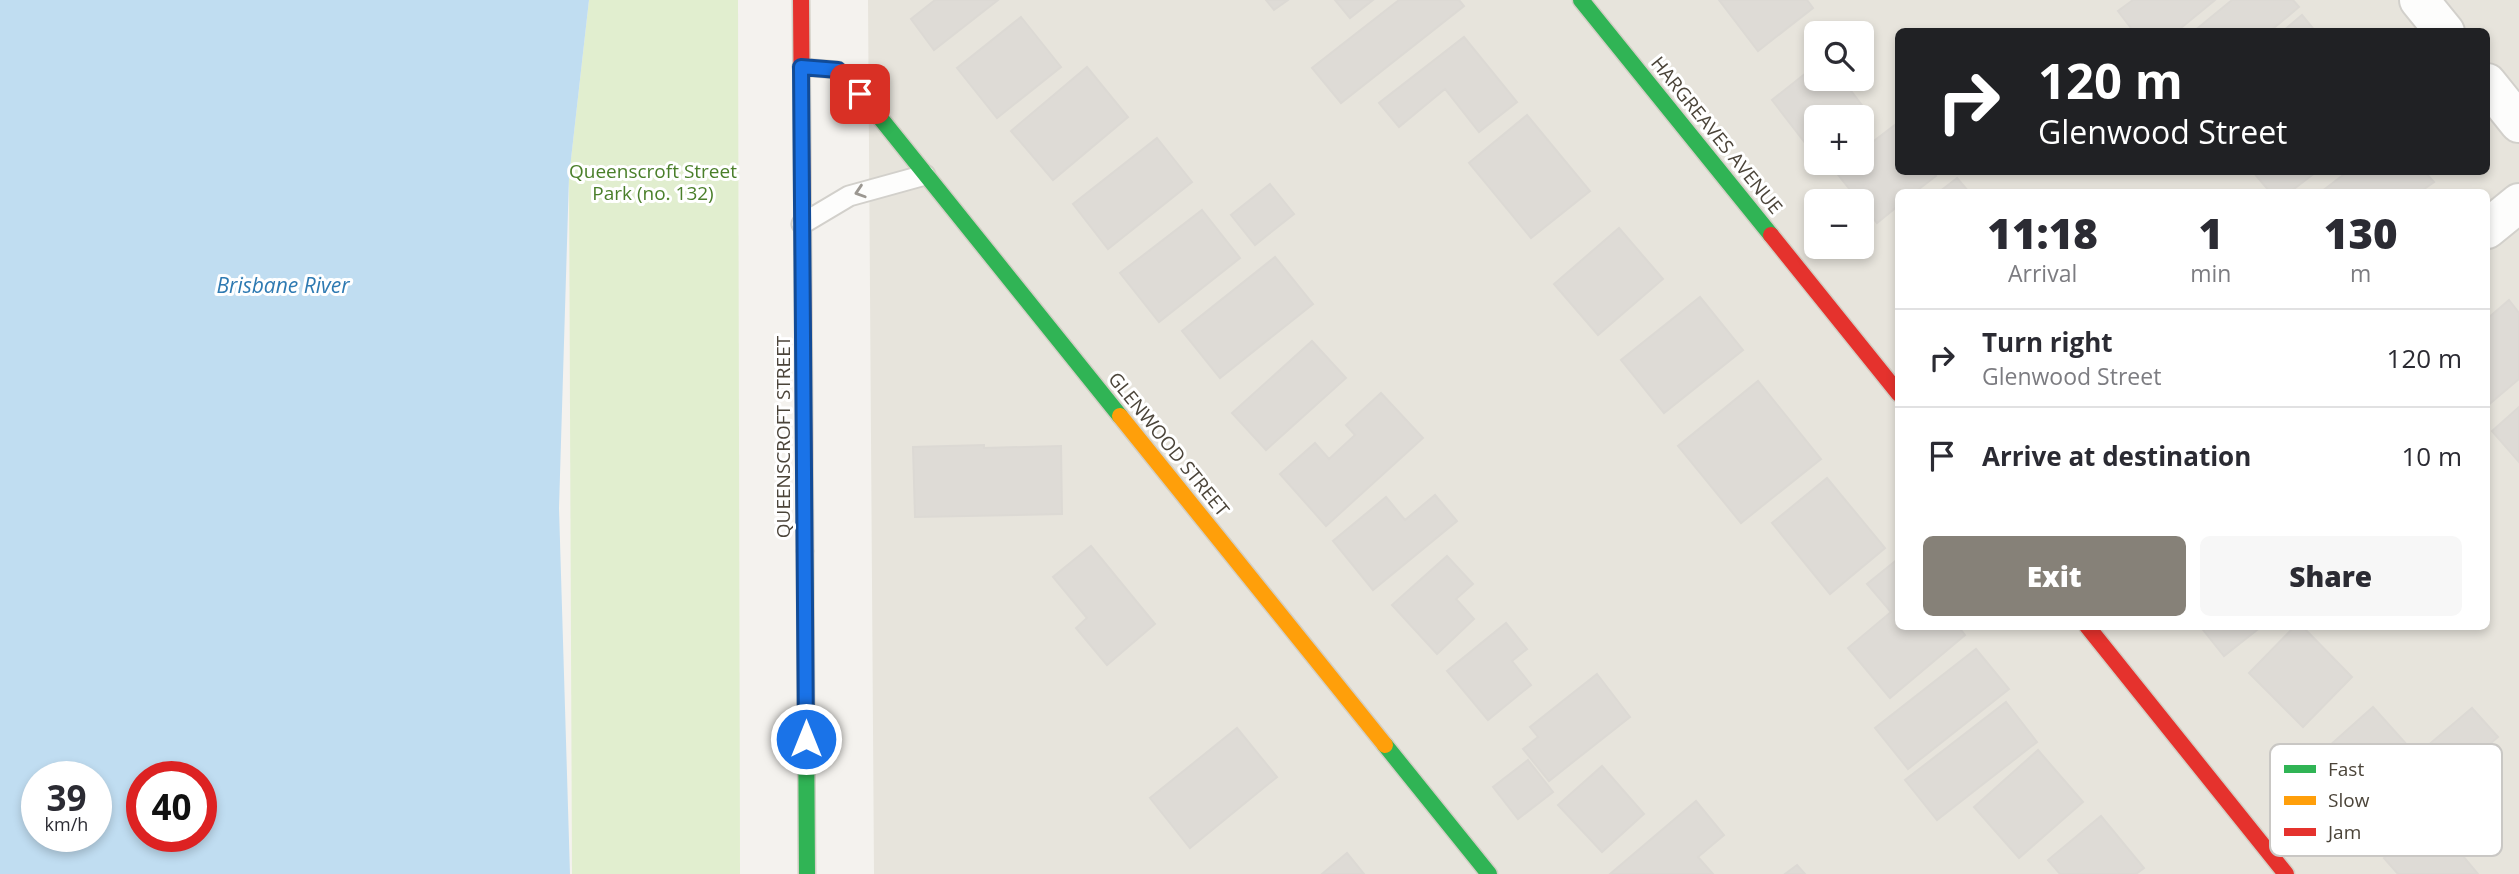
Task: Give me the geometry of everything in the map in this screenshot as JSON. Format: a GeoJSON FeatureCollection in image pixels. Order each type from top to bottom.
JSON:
{"type":"FeatureCollection","features":[{"type":"Feature","properties":{"kind":"street","name":"QUEENSCROFT STREET"},"geometry":{"type":"LineString","coordinates":[[801,0],[807,874]]}},
{"type":"Feature","properties":{"kind":"street","name":"HARGREAVES AVENUE"},"geometry":{"type":"LineString","coordinates":[[1581,0],[1895,389]]}},
{"type":"Feature","properties":{"kind":"street"},"geometry":{"type":"LineString","coordinates":[[2419,0],[2442,28]]}},
{"type":"Feature","properties":{"kind":"street","name":"GLENWOOD STREET"},"geometry":{"type":"LineString","coordinates":[[801,67],[828,68],[842,72],[1489,874]]}},
{"type":"Feature","properties":{"kind":"street"},"geometry":{"type":"LineString","coordinates":[[2490,87],[2519,123]]}},
{"type":"Feature","properties":{"kind":"street"},"geometry":{"type":"LineString","coordinates":[[2490,227],[2519,203]]}},
{"type":"Feature","properties":{"kind":"street"},"geometry":{"type":"LineString","coordinates":[[2090,630],[2270,854]]}},
{"type":"Feature","properties":{"kind":"street"},"geometry":{"type":"LineString","coordinates":[[2272,856],[2286,874]]}},
{"type":"Feature","properties":{"kind":"lane"},"geometry":{"type":"LineString","coordinates":[[802,224],[849,196],[925,175]]}},
{"type":"Feature","properties":{"kind":"shaded area"},"geometry":{"type":"Polygon","coordinates":[[[868,0],[2519,0],[2519,874],[874,874],[868,0]]]}},
{"type":"Feature","properties":{"kind":"green space","name":"Queenscroft Street Park (no. 132)"},"geometry":{"type":"Polygon","coordinates":[[[589,0],[738,0],[740,874],[572,874],[569,177],[589,0]]]}},
{"type":"Feature","properties":{"kind":"water","name":"Brisbane River"},"geometry":{"type":"Polygon","coordinates":[[[0,0],[589,0],[569,177],[559,508],[570,874],[0,874],[0,0]]]}},
{"type":"Feature","properties":{"kind":"building"},"geometry":{"type":"Polygon","coordinates":[[[935,0],[998,0],[934,50],[911,19],[935,0]]]}},
{"type":"Feature","properties":{"kind":"building"},"geometry":{"type":"Polygon","coordinates":[[[1266,0],[1288,0],[1274,10],[1266,0]]]}},
{"type":"Feature","properties":{"kind":"building"},"geometry":{"type":"Polygon","coordinates":[[[1335,0],[1373,0],[1350,18],[1335,0]]]}},
{"type":"Feature","properties":{"kind":"building"},"geometry":{"type":"Polygon","coordinates":[[[1399,0],[1459,0],[1464,6],[1341,103],[1312,68],[1399,0]]]}},
{"type":"Feature","properties":{"kind":"building"},"geometry":{"type":"Polygon","coordinates":[[[1719,0],[1807,0],[1813,8],[1758,51],[1719,0]]]}},
{"type":"Feature","properties":{"kind":"building"},"geometry":{"type":"Polygon","coordinates":[[[2133,0],[2215,0],[2181,28],[2131,28],[2118,11],[2133,0]]]}},
{"type":"Feature","properties":{"kind":"building"},"geometry":{"type":"Polygon","coordinates":[[[2232,0],[2293,0],[2299,7],[2274,28],[2198,28],[2232,0]]]}},
{"type":"Feature","properties":{"kind":"building"},"geometry":{"type":"Polygon","coordinates":[[[2302,15],[2313,28],[2287,28],[2302,15]]]}},
{"type":"Feature","properties":{"kind":"building"},"geometry":{"type":"Polygon","coordinates":[[[1021,17],[1061,67],[997,118],[957,68],[1021,17]]]}},
{"type":"Feature","properties":{"kind":"building"},"geometry":{"type":"Polygon","coordinates":[[[1464,37],[1517,102],[1479,132],[1445,89],[1399,127],[1379,103],[1464,37]]]}},
{"type":"Feature","properties":{"kind":"building"},"geometry":{"type":"Polygon","coordinates":[[[1087,67],[1128,117],[1053,180],[1011,131],[1087,67]]]}},
{"type":"Feature","properties":{"kind":"building"},"geometry":{"type":"Polygon","coordinates":[[[1804,75],[1804,91],[1851,91],[1862,105],[1804,105],[1804,141],[1772,100],[1804,75]]]}},
{"type":"Feature","properties":{"kind":"building"},"geometry":{"type":"Polygon","coordinates":[[[1527,115],[1590,191],[1531,238],[1469,163],[1527,115]]]}},
{"type":"Feature","properties":{"kind":"building"},"geometry":{"type":"Polygon","coordinates":[[[1895,125],[1895,175],[1936,176],[1919,189],[1895,189],[1895,208],[1877,223],[1874,219],[1874,189],[1849,189],[1838,175],[1874,175],[1874,141],[1895,125]]]}},
{"type":"Feature","properties":{"kind":"building"},"geometry":{"type":"Polygon","coordinates":[[[1157,138],[1192,182],[1108,249],[1073,204],[1157,138]]]}},
{"type":"Feature","properties":{"kind":"building"},"geometry":{"type":"Polygon","coordinates":[[[2256,175],[2312,175],[2294,189],[2267,189],[2256,175]]]}},
{"type":"Feature","properties":{"kind":"building"},"geometry":{"type":"Polygon","coordinates":[[[2343,175],[2428,175],[2434,182],[2424,189],[2325,189],[2343,175]]]}},
{"type":"Feature","properties":{"kind":"building"},"geometry":{"type":"Polygon","coordinates":[[[1957,178],[1966,189],[1943,189],[1957,178]]]}},
{"type":"Feature","properties":{"kind":"building"},"geometry":{"type":"Polygon","coordinates":[[[1270,184],[1294,214],[1255,245],[1231,215],[1270,184]]]}},
{"type":"Feature","properties":{"kind":"building"},"geometry":{"type":"Polygon","coordinates":[[[1202,210],[1240,258],[1159,322],[1120,273],[1202,210]]]}},
{"type":"Feature","properties":{"kind":"building"},"geometry":{"type":"Polygon","coordinates":[[[1619,228],[1663,279],[1598,335],[1554,284],[1619,228]]]}},
{"type":"Feature","properties":{"kind":"building"},"geometry":{"type":"Polygon","coordinates":[[[1275,257],[1313,304],[1220,378],[1182,331],[1275,257]]]}},
{"type":"Feature","properties":{"kind":"building"},"geometry":{"type":"Polygon","coordinates":[[[1700,297],[1743,350],[1664,413],[1621,360],[1700,297]]]}},
{"type":"Feature","properties":{"kind":"building"},"geometry":{"type":"Polygon","coordinates":[[[2509,300],[2519,313],[2519,379],[2490,403],[2490,316],[2509,300]]]}},
{"type":"Feature","properties":{"kind":"building"},"geometry":{"type":"Polygon","coordinates":[[[1312,341],[1346,378],[1266,450],[1232,413],[1312,341]]]}},
{"type":"Feature","properties":{"kind":"building"},"geometry":{"type":"Polygon","coordinates":[[[1758,381],[1821,459],[1741,523],[1678,446],[1758,381]]]}},
{"type":"Feature","properties":{"kind":"building"},"geometry":{"type":"Polygon","coordinates":[[[1381,393],[1423,438],[1326,526],[1280,474],[1315,443],[1329,459],[1355,435],[1346,425],[1381,393]]]}},
{"type":"Feature","properties":{"kind":"building"},"geometry":{"type":"Polygon","coordinates":[[[2519,407],[2519,462],[2492,431],[2519,407]]]}},
{"type":"Feature","properties":{"kind":"building"},"geometry":{"type":"Polygon","coordinates":[[[984,445],[984,448],[1061,446],[1062,514],[915,517],[913,447],[984,445]]]}},
{"type":"Feature","properties":{"kind":"building"},"geometry":{"type":"Polygon","coordinates":[[[1827,478],[1885,548],[1830,594],[1772,523],[1827,478]]]}},
{"type":"Feature","properties":{"kind":"building"},"geometry":{"type":"Polygon","coordinates":[[[1435,495],[1457,521],[1373,590],[1333,541],[1386,497],[1405,520],[1435,495]]]}},
{"type":"Feature","properties":{"kind":"building"},"geometry":{"type":"Polygon","coordinates":[[[1091,546],[1155,624],[1107,665],[1076,628],[1087,618],[1053,577],[1091,546]]]}},
{"type":"Feature","properties":{"kind":"building"},"geometry":{"type":"Polygon","coordinates":[[[1447,556],[1473,584],[1456,599],[1474,619],[1437,654],[1392,605],[1447,556]]]}},
{"type":"Feature","properties":{"kind":"building"},"geometry":{"type":"Polygon","coordinates":[[[1895,561],[1895,630],[1961,630],[1965,635],[1890,698],[1848,648],[1891,612],[1867,584],[1895,561]]]}},
{"type":"Feature","properties":{"kind":"building"},"geometry":{"type":"Polygon","coordinates":[[[1506,623],[1527,649],[1512,661],[1531,685],[1488,720],[1447,671],[1506,623]]]}},
{"type":"Feature","properties":{"kind":"building"},"geometry":{"type":"Polygon","coordinates":[[[2203,630],[2257,630],[2224,656],[2203,630]]]}},
{"type":"Feature","properties":{"kind":"building"},"geometry":{"type":"Polygon","coordinates":[[[2291,630],[2306,630],[2352,677],[2303,727],[2249,673],[2291,630]]]}},
{"type":"Feature","properties":{"kind":"building"},"geometry":{"type":"Polygon","coordinates":[[[1976,649],[2009,689],[1908,769],[1875,728],[1976,649]]]}},
{"type":"Feature","properties":{"kind":"building"},"geometry":{"type":"Polygon","coordinates":[[[1597,674],[1630,717],[1549,781],[1523,749],[1538,737],[1530,727],[1597,674]]]}},
{"type":"Feature","properties":{"kind":"building"},"geometry":{"type":"Polygon","coordinates":[[[2006,702],[2037,742],[1937,820],[1905,780],[2006,702]]]}},
{"type":"Feature","properties":{"kind":"building"},"geometry":{"type":"Polygon","coordinates":[[[2373,707],[2406,744],[2331,744],[2373,707]]]}},
{"type":"Feature","properties":{"kind":"building"},"geometry":{"type":"Polygon","coordinates":[[[2472,708],[2498,737],[2490,744],[2430,744],[2472,708]]]}},
{"type":"Feature","properties":{"kind":"building"},"geometry":{"type":"Polygon","coordinates":[[[1237,728],[1277,777],[1190,848],[1150,798],[1237,728]]]}},
{"type":"Feature","properties":{"kind":"building"},"geometry":{"type":"Polygon","coordinates":[[[2038,750],[2083,802],[2019,858],[1974,807],[2038,750]]]}},
{"type":"Feature","properties":{"kind":"building"},"geometry":{"type":"Polygon","coordinates":[[[1528,760],[1553,792],[1518,819],[1493,787],[1528,760]]]}},
{"type":"Feature","properties":{"kind":"building"},"geometry":{"type":"Polygon","coordinates":[[[1602,766],[1644,814],[1602,852],[1558,805],[1602,766]]]}},
{"type":"Feature","properties":{"kind":"building"},"geometry":{"type":"Polygon","coordinates":[[[1696,801],[1724,835],[1698,857],[1713,874],[1610,874],[1696,801]]]}},
{"type":"Feature","properties":{"kind":"building"},"geometry":{"type":"Polygon","coordinates":[[[2101,816],[2144,868],[2136,874],[2060,874],[2048,860],[2101,816]]]}},
{"type":"Feature","properties":{"kind":"building"},"geometry":{"type":"Polygon","coordinates":[[[1347,853],[1364,874],[1322,874],[1347,853]]]}},
{"type":"Feature","properties":{"kind":"building"},"geometry":{"type":"Polygon","coordinates":[[[2463,856],[2478,874],[2398,874],[2384,858],[2463,856]]]}},
{"type":"Feature","properties":{"kind":"building"},"geometry":{"type":"Polygon","coordinates":[[[1797,865],[1805,874],[1785,874],[1797,865]]]}},
{"type":"Feature","properties":{"kind":"traffic: fast"},"geometry":{"type":"LineString","coordinates":[[1581,0],[1771,235]]}},
{"type":"Feature","properties":{"kind":"traffic: fast"},"geometry":{"type":"LineString","coordinates":[[801,67],[838,70],[861,94],[1120,416]]}},
{"type":"Feature","properties":{"kind":"traffic: fast"},"geometry":{"type":"LineString","coordinates":[[805,551],[807,874]]}},
{"type":"Feature","properties":{"kind":"traffic: fast"},"geometry":{"type":"LineString","coordinates":[[1385,745],[1489,874]]}},
{"type":"Feature","properties":{"kind":"traffic: slow"},"geometry":{"type":"LineString","coordinates":[[1120,416],[1385,745]]}},
{"type":"Feature","properties":{"kind":"traffic: jam"},"geometry":{"type":"LineString","coordinates":[[801,0],[805,551]]}},
{"type":"Feature","properties":{"kind":"traffic: jam"},"geometry":{"type":"LineString","coordinates":[[1771,235],[1895,389]]}},
{"type":"Feature","properties":{"kind":"traffic: jam"},"geometry":{"type":"LineString","coordinates":[[2090,630],[2270,854]]}},
{"type":"Feature","properties":{"kind":"traffic: jam"},"geometry":{"type":"LineString","coordinates":[[2272,856],[2286,874]]}},
{"type":"Feature","properties":{"kind":"route"},"geometry":{"type":"LineString","coordinates":[[806,739],[801,67],[838,70],[860,94]]}}]}
